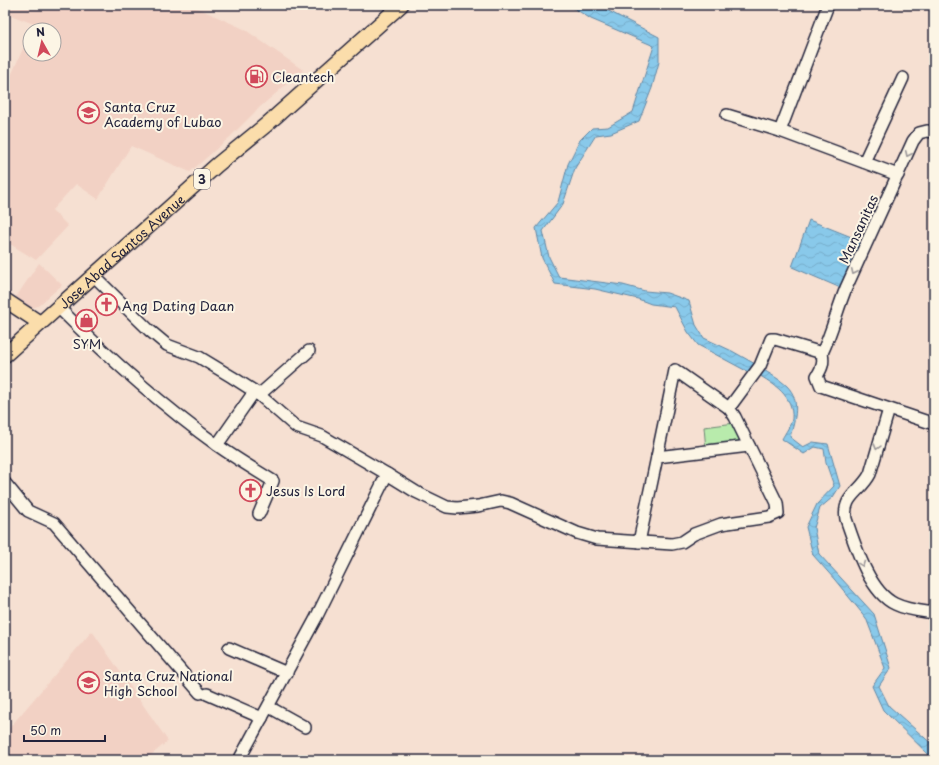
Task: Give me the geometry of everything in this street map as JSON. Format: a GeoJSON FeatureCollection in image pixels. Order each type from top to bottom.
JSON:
{"type":"FeatureCollection","features":[{"type":"Feature","properties":{"kind":"main road","name":"Jose Abad Santos Avenue"},"geometry":{"type":"LineString","coordinates":[[5,355],[217,165],[266,125],[401,5]]}},
{"type":"Feature","properties":{"kind":"main road"},"geometry":{"type":"LineString","coordinates":[[5,300],[40,323]]}},
{"type":"Feature","properties":{"kind":"street"},"geometry":{"type":"LineString","coordinates":[[780,131],[828,5]]}},
{"type":"Feature","properties":{"kind":"street"},"geometry":{"type":"LineString","coordinates":[[864,162],[903,78]]}},
{"type":"Feature","properties":{"kind":"street"},"geometry":{"type":"LineString","coordinates":[[727,115],[780,131],[898,175]]}},
{"type":"Feature","properties":{"kind":"street","name":"Mansanitas"},"geometry":{"type":"LineString","coordinates":[[889,409],[820,386],[817,376],[822,367],[822,353],[830,338],[835,317],[846,288],[914,141],[919,133],[927,131],[934,132]]}},
{"type":"Feature","properties":{"kind":"street"},"geometry":{"type":"LineString","coordinates":[[94,276],[149,330],[167,345],[199,358],[257,394],[296,427],[322,436],[416,492],[447,507],[457,508],[478,506],[501,501],[510,503],[577,533],[597,539],[639,542],[672,544],[682,542],[694,534],[721,524],[769,517],[778,513],[777,503],[750,446],[729,408],[675,370],[639,542]]}},
{"type":"Feature","properties":{"kind":"street"},"geometry":{"type":"LineString","coordinates":[[58,307],[121,368],[176,414],[217,445],[273,481],[259,514]]}},
{"type":"Feature","properties":{"kind":"street"},"geometry":{"type":"LineString","coordinates":[[729,408],[760,366],[771,339],[822,353]]}},
{"type":"Feature","properties":{"kind":"street"},"geometry":{"type":"LineString","coordinates":[[217,445],[257,394],[309,351]]}},
{"type":"Feature","properties":{"kind":"street"},"geometry":{"type":"LineString","coordinates":[[934,424],[889,409],[870,474],[866,481],[848,499],[845,505],[846,519],[864,570],[882,594],[887,600],[900,606],[916,611],[934,613]]}},
{"type":"Feature","properties":{"kind":"street"},"geometry":{"type":"LineString","coordinates":[[657,457],[750,446]]}},
{"type":"Feature","properties":{"kind":"street"},"geometry":{"type":"LineString","coordinates":[[239,760],[316,618],[387,474]]}},
{"type":"Feature","properties":{"kind":"street"},"geometry":{"type":"LineString","coordinates":[[5,483],[28,511],[54,523],[204,693],[262,718]]}},
{"type":"Feature","properties":{"kind":"street"},"geometry":{"type":"LineString","coordinates":[[229,648],[287,673]]}},
{"type":"Feature","properties":{"kind":"street"},"geometry":{"type":"LineString","coordinates":[[269,707],[305,727]]}},
{"type":"Feature","properties":{"kind":"shaded area","name":"Santa Cruz Academy of Lubao"},"geometry":{"type":"Polygon","coordinates":[[[5,5],[191,5],[244,29],[303,70],[260,107],[230,137],[190,172],[131,146],[98,199],[76,184],[52,210],[68,226],[36,260],[5,241],[5,89],[22,51],[22,62],[62,62],[62,22],[29,22],[5,13],[5,5]]]}},
{"type":"Feature","properties":{"kind":"shaded area"},"geometry":{"type":"Polygon","coordinates":[[[39,263],[62,285],[38,306],[31,308],[16,297],[39,263]]]}},
{"type":"Feature","properties":{"kind":"shaded area","name":"Santa Cruz National High School"},"geometry":{"type":"Polygon","coordinates":[[[92,631],[168,741],[145,760],[5,760],[5,733],[92,631]]]}},
{"type":"Feature","properties":{"kind":"green space"},"geometry":{"type":"Polygon","coordinates":[[[735,423],[747,445],[706,450],[704,427],[735,423]]]}},
{"type":"Feature","properties":{"kind":"water"},"geometry":{"type":"Polygon","coordinates":[[[569,5],[597,5],[659,37],[659,62],[652,88],[639,121],[611,133],[596,135],[575,168],[563,204],[543,231],[549,257],[559,277],[623,285],[645,291],[667,293],[689,301],[696,325],[704,338],[757,365],[752,374],[698,345],[688,332],[675,307],[651,304],[638,299],[595,289],[555,284],[542,258],[536,228],[558,202],[568,164],[580,140],[592,128],[608,127],[633,112],[654,46],[591,19],[569,5]]]}},
{"type":"Feature","properties":{"kind":"water"},"geometry":{"type":"Polygon","coordinates":[[[809,220],[864,242],[843,289],[792,267],[809,220]]]}},
{"type":"Feature","properties":{"kind":"water"},"geometry":{"type":"Polygon","coordinates":[[[761,368],[784,383],[794,397],[796,410],[790,437],[803,447],[813,442],[828,444],[840,486],[833,497],[820,508],[814,528],[819,554],[874,614],[891,668],[879,686],[889,706],[934,746],[934,760],[883,710],[872,686],[885,668],[866,618],[813,555],[806,527],[817,504],[834,486],[826,463],[824,449],[815,447],[804,454],[782,439],[792,419],[790,404],[782,392],[757,374],[761,368]]]}},
{"type":"Feature","properties":{"kind":"place","name":"Cleantech"},"geometry":{"type":"Point","coordinates":[257,76]}},
{"type":"Feature","properties":{"kind":"place","name":"Santa Cruz Academy of Lubao"},"geometry":{"type":"Point","coordinates":[89,113]}},
{"type":"Feature","properties":{"kind":"place","name":"Ang Dating Daan"},"geometry":{"type":"Point","coordinates":[106,305]}},
{"type":"Feature","properties":{"kind":"place","name":"SYM"},"geometry":{"type":"Point","coordinates":[87,321]}},
{"type":"Feature","properties":{"kind":"place","name":"Jesus Is Lord"},"geometry":{"type":"Point","coordinates":[251,490]}},
{"type":"Feature","properties":{"kind":"place","name":"Santa Cruz National High School"},"geometry":{"type":"Point","coordinates":[88,682]}}]}
